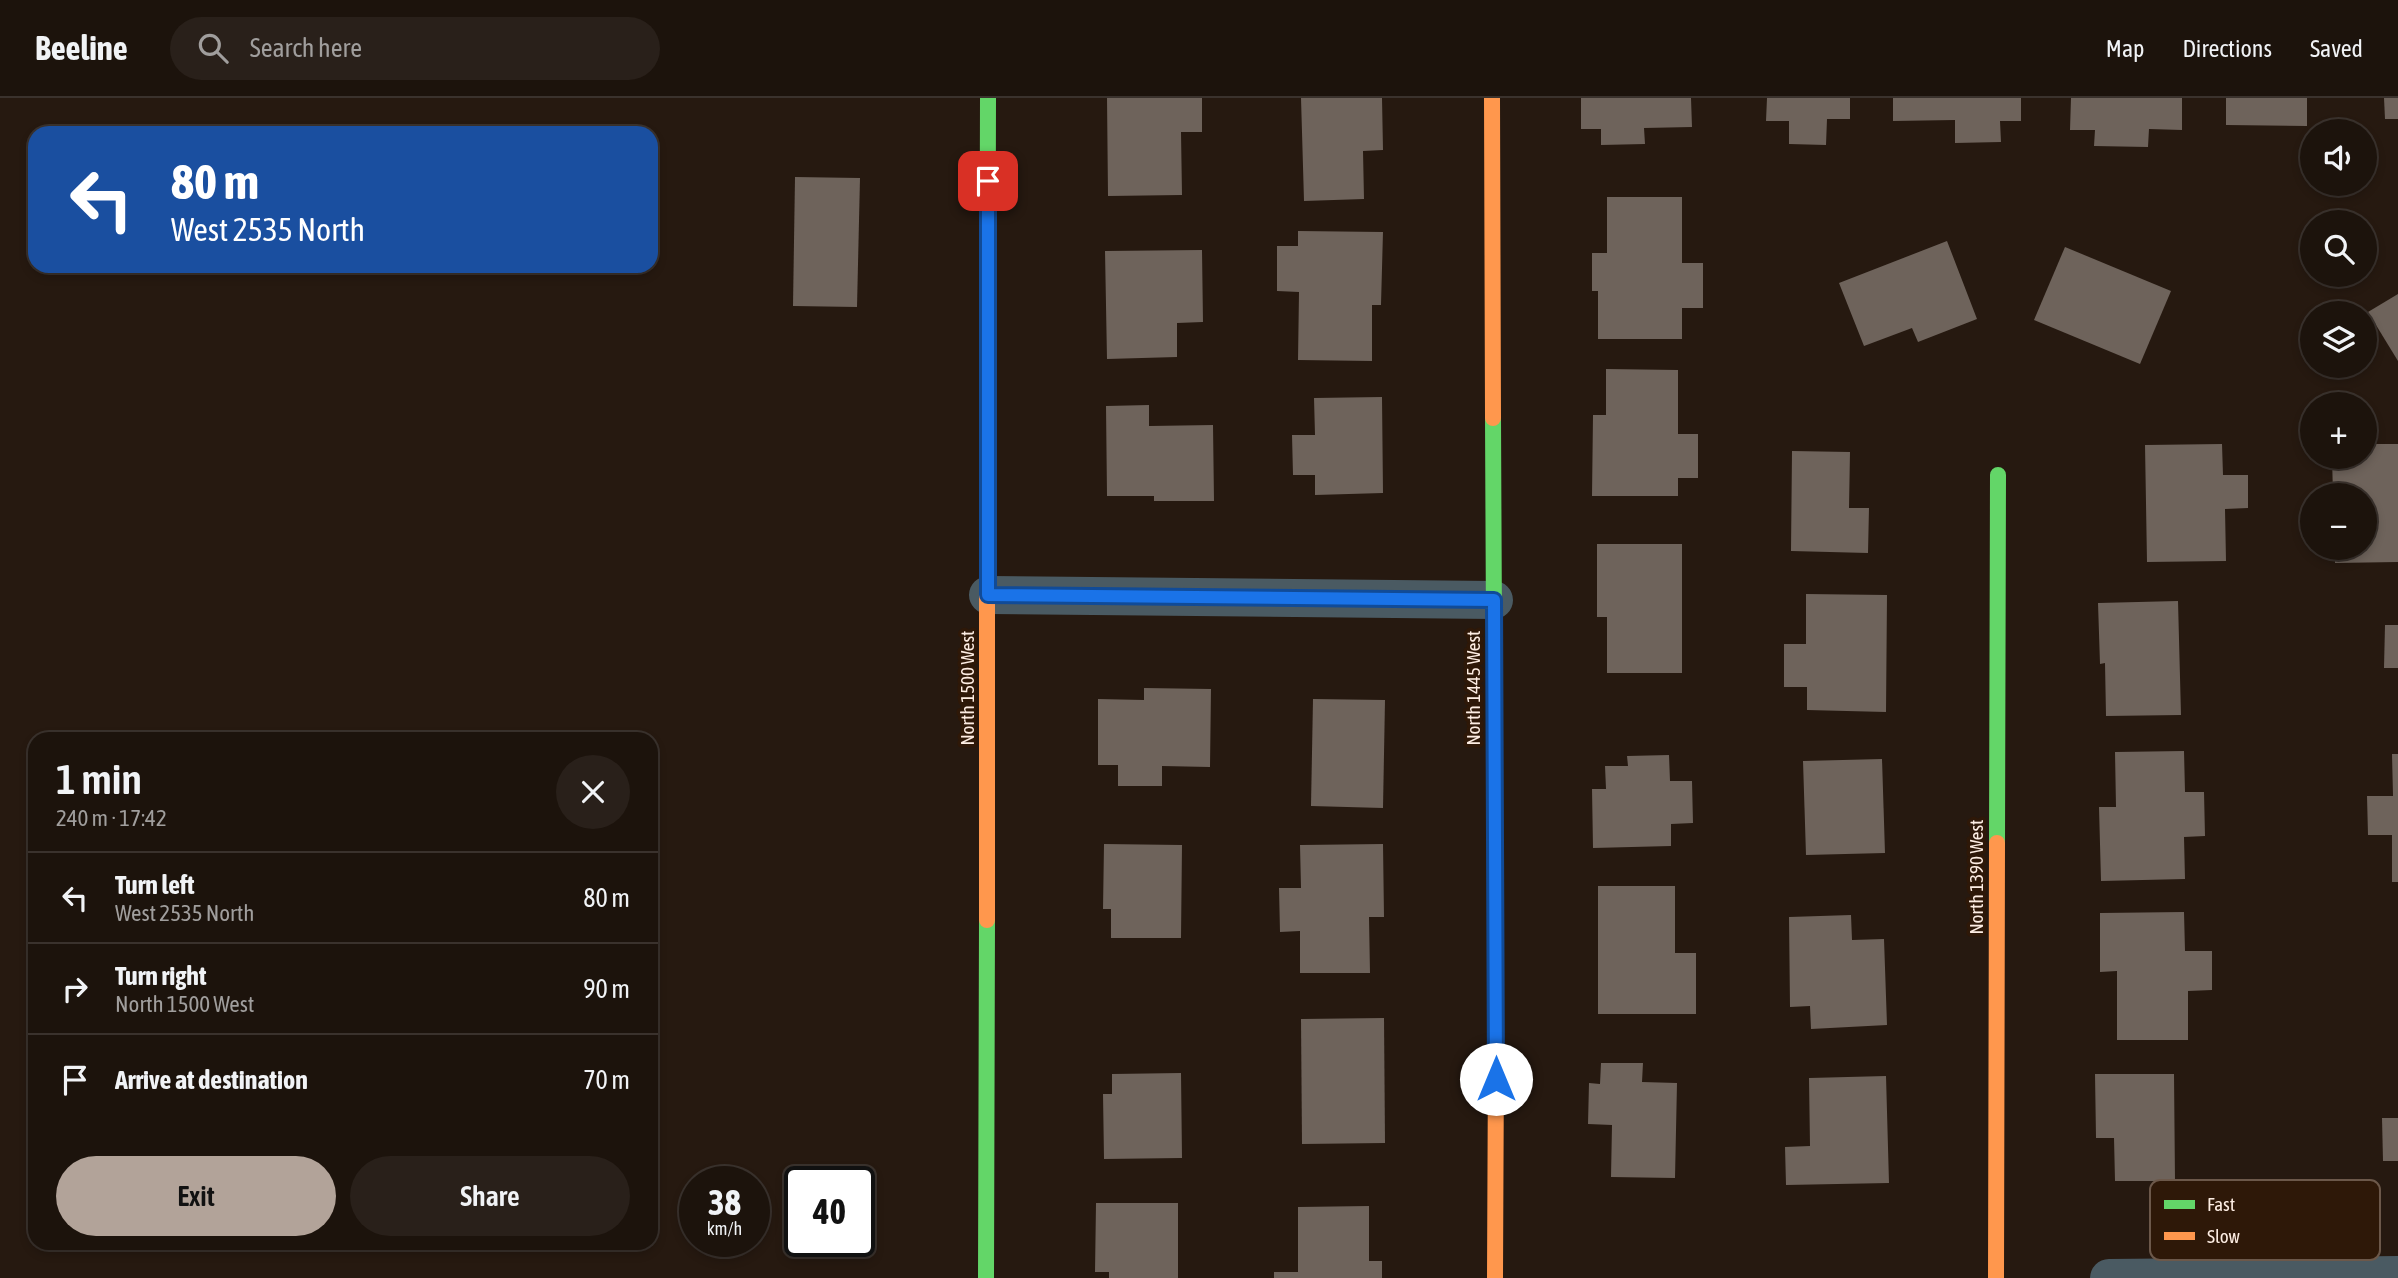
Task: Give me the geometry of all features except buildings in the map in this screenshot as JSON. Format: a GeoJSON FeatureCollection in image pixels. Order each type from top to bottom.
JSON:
{"type":"FeatureCollection","features":[{"type":"Feature","properties":{"kind":"street","name":"North 1500 West"},"geometry":{"type":"LineString","coordinates":[[986,1278],[988,98]]}},
{"type":"Feature","properties":{"kind":"street","name":"North 1445 West"},"geometry":{"type":"LineString","coordinates":[[1492,98],[1495,1278]]}},
{"type":"Feature","properties":{"kind":"street","name":"North 1390 West"},"geometry":{"type":"LineString","coordinates":[[1996,1278],[1998,475]]}},
{"type":"Feature","properties":{"kind":"street"},"geometry":{"type":"LineString","coordinates":[[988,595],[1494,600]]}},
{"type":"Feature","properties":{"kind":"street"},"geometry":{"type":"LineString","coordinates":[[2109,1278],[2398,1275]]}},
{"type":"Feature","properties":{"kind":"traffic: fast"},"geometry":{"type":"LineString","coordinates":[[987,497],[988,98]]}},
{"type":"Feature","properties":{"kind":"traffic: fast"},"geometry":{"type":"LineString","coordinates":[[1493,418],[1496,1055]]}},
{"type":"Feature","properties":{"kind":"traffic: fast"},"geometry":{"type":"LineString","coordinates":[[1997,843],[1998,475]]}},
{"type":"Feature","properties":{"kind":"traffic: fast"},"geometry":{"type":"LineString","coordinates":[[986,1278],[987,920]]}},
{"type":"Feature","properties":{"kind":"traffic: slow"},"geometry":{"type":"LineString","coordinates":[[1492,98],[1493,418]]}},
{"type":"Feature","properties":{"kind":"traffic: slow"},"geometry":{"type":"LineString","coordinates":[[987,497],[987,920]]}},
{"type":"Feature","properties":{"kind":"traffic: slow"},"geometry":{"type":"LineString","coordinates":[[1996,1278],[1997,843]]}},
{"type":"Feature","properties":{"kind":"traffic: slow"},"geometry":{"type":"LineString","coordinates":[[1495,1278],[1496,1055]]}},
{"type":"Feature","properties":{"kind":"route"},"geometry":{"type":"LineString","coordinates":[[988,181],[988,595],[1494,600],[1496,1079]]}}]}
